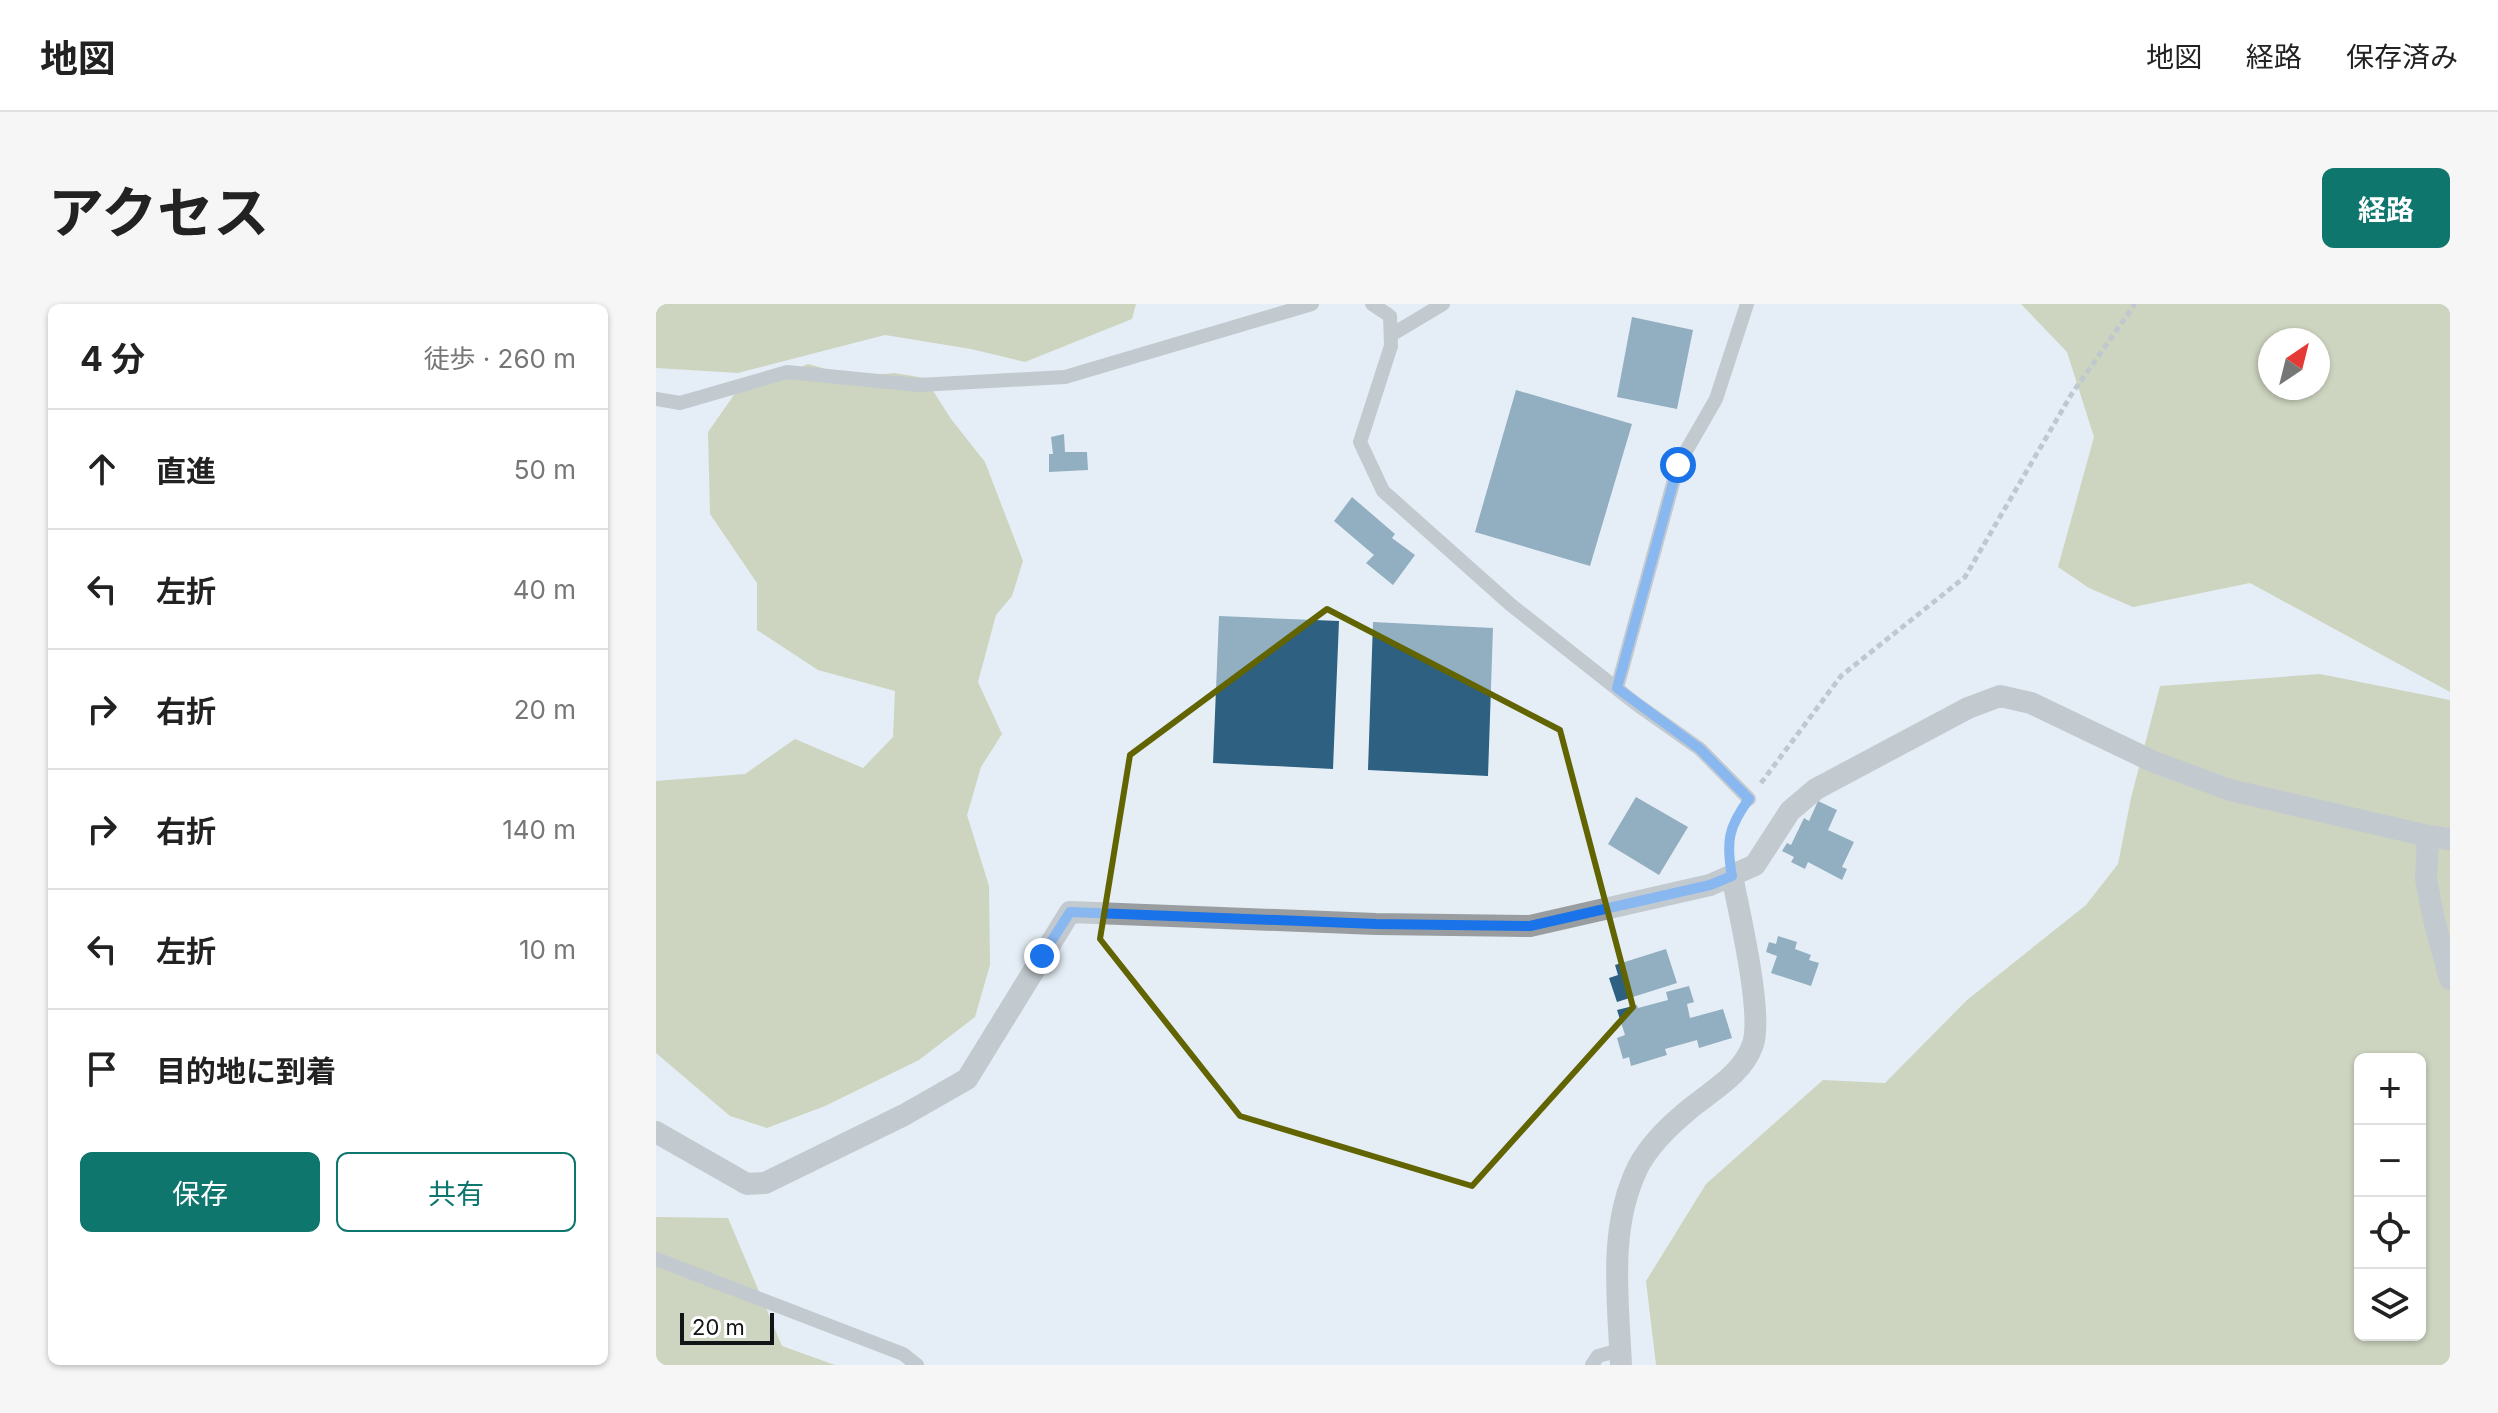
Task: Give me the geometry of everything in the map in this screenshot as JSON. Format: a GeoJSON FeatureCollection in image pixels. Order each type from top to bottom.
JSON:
{"type":"FeatureCollection","features":[{"type":"Feature","properties":{"kind":"street"},"geometry":{"type":"LineString","coordinates":[[656,1132],[747,1184],[765,1183],[904,1115],[967,1079],[1070,912],[1376,924],[1530,926],[1710,885],[1755,865],[1790,811],[1816,789],[1968,708],[2000,696],[2031,703],[2154,762],[2230,790],[2439,837],[2426,879],[2450,979]]}},
{"type":"Feature","properties":{"kind":"street"},"geometry":{"type":"LineString","coordinates":[[1620,1358],[1616,1263],[1622,1214],[1639,1166],[1665,1130],[1730,1077],[1748,1056],[1754,1041],[1755,1016],[1732,876]]}},
{"type":"Feature","properties":{"kind":"lane"},"geometry":{"type":"LineString","coordinates":[[656,399],[680,403],[787,372],[919,385],[1065,377],[1312,304]]}},
{"type":"Feature","properties":{"kind":"lane"},"geometry":{"type":"LineString","coordinates":[[1372,304],[1390,316],[1391,346],[1360,442],[1383,491],[1511,605],[1700,749],[1749,799]]}},
{"type":"Feature","properties":{"kind":"lane"},"geometry":{"type":"LineString","coordinates":[[1391,335],[1443,304]]}},
{"type":"Feature","properties":{"kind":"lane"},"geometry":{"type":"LineString","coordinates":[[1617,688],[1678,465],[1716,399],[1747,304]]}},
{"type":"Feature","properties":{"kind":"lane"},"geometry":{"type":"LineString","coordinates":[[656,1259],[892,1349],[917,1365]]}},
{"type":"Feature","properties":{"kind":"lane"},"geometry":{"type":"LineString","coordinates":[[1592,1365],[1598,1356],[1620,1358]]}},
{"type":"Feature","properties":{"kind":"path"},"geometry":{"type":"LineString","coordinates":[[1732,876],[1728,854],[1729,833],[1737,815],[1841,676],[1965,577],[2071,395],[2135,304]]}},
{"type":"Feature","properties":{"kind":"highlighted area"},"geometry":{"type":"Polygon","coordinates":[[[1327,609],[1560,730],[1633,1007],[1472,1186],[1240,1116],[1100,939],[1130,755],[1327,609]]]}},
{"type":"Feature","properties":{"kind":"green space"},"geometry":{"type":"Polygon","coordinates":[[[656,304],[1136,304],[1132,319],[1025,362],[971,349],[885,335],[738,373],[656,368],[656,304]]]}},
{"type":"Feature","properties":{"kind":"green space"},"geometry":{"type":"Polygon","coordinates":[[[2021,304],[2450,304],[2450,692],[2250,583],[2133,607],[2089,588],[2058,567],[2094,437],[2067,352],[2021,304]]]}},
{"type":"Feature","properties":{"kind":"green space"},"geometry":{"type":"Polygon","coordinates":[[[808,364],[855,377],[894,373],[925,378],[951,419],[985,462],[1023,561],[1012,596],[996,615],[978,682],[1002,734],[981,767],[967,815],[989,886],[990,965],[975,1017],[919,1060],[825,1106],[767,1128],[730,1116],[656,1053],[656,781],[745,774],[795,739],[863,768],[893,737],[895,691],[818,670],[757,630],[757,583],[710,514],[708,432],[736,392],[808,364]]]}},
{"type":"Feature","properties":{"kind":"green space"},"geometry":{"type":"Polygon","coordinates":[[[2320,674],[2450,700],[2450,1365],[1656,1365],[1646,1281],[1706,1184],[1823,1080],[1885,1083],[1967,1000],[2086,905],[2118,864],[2131,798],[2160,686],[2320,674]]]}},
{"type":"Feature","properties":{"kind":"green space"},"geometry":{"type":"Polygon","coordinates":[[[656,1217],[728,1218],[782,1346],[835,1365],[656,1365],[656,1217]]]}},
{"type":"Feature","properties":{"kind":"building"},"geometry":{"type":"Polygon","coordinates":[[[1632,317],[1693,330],[1677,409],[1617,397],[1632,317]]]}},
{"type":"Feature","properties":{"kind":"building"},"geometry":{"type":"Polygon","coordinates":[[[1516,390],[1632,424],[1590,566],[1475,532],[1516,390]]]}},
{"type":"Feature","properties":{"kind":"building"},"geometry":{"type":"Polygon","coordinates":[[[1064,434],[1065,452],[1087,452],[1088,470],[1049,472],[1049,454],[1053,454],[1051,437],[1064,434]]]}},
{"type":"Feature","properties":{"kind":"building"},"geometry":{"type":"Polygon","coordinates":[[[1352,497],[1395,534],[1392,538],[1415,555],[1393,585],[1366,563],[1374,555],[1334,521],[1352,497]]]}},
{"type":"Feature","properties":{"kind":"building"},"geometry":{"type":"Polygon","coordinates":[[[1219,616],[1339,621],[1333,769],[1213,763],[1219,616]]]}},
{"type":"Feature","properties":{"kind":"building"},"geometry":{"type":"Polygon","coordinates":[[[1373,622],[1493,628],[1488,776],[1368,770],[1373,622]]]}},
{"type":"Feature","properties":{"kind":"building"},"geometry":{"type":"Polygon","coordinates":[[[1636,797],[1688,827],[1659,875],[1608,844],[1636,797]]]}},
{"type":"Feature","properties":{"kind":"building"},"geometry":{"type":"Polygon","coordinates":[[[1818,801],[1837,810],[1828,830],[1854,842],[1842,867],[1847,869],[1842,880],[1808,862],[1805,869],[1791,862],[1794,857],[1782,851],[1787,843],[1791,845],[1804,818],[1809,821],[1818,801]]]}},
{"type":"Feature","properties":{"kind":"building"},"geometry":{"type":"Polygon","coordinates":[[[1778,936],[1797,942],[1795,949],[1811,955],[1809,960],[1819,963],[1811,986],[1771,973],[1777,956],[1766,952],[1769,942],[1776,944],[1778,936]]]}},
{"type":"Feature","properties":{"kind":"building"},"geometry":{"type":"Polygon","coordinates":[[[1666,949],[1677,983],[1617,1002],[1609,978],[1618,975],[1615,965],[1666,949]]]}},
{"type":"Feature","properties":{"kind":"building"},"geometry":{"type":"Polygon","coordinates":[[[1689,986],[1694,1002],[1687,1004],[1690,1018],[1723,1009],[1732,1038],[1699,1048],[1697,1040],[1665,1049],[1667,1055],[1631,1066],[1629,1057],[1623,1059],[1617,1038],[1625,1035],[1617,1010],[1668,1000],[1666,992],[1689,986]]]}},
{"type":"Feature","properties":{"kind":"route"},"geometry":{"type":"LineString","coordinates":[[1042,956],[1070,912],[1376,924],[1530,926],[1710,885],[1732,876],[1728,854],[1729,833],[1749,799],[1700,749],[1617,688],[1678,465]]}}]}
